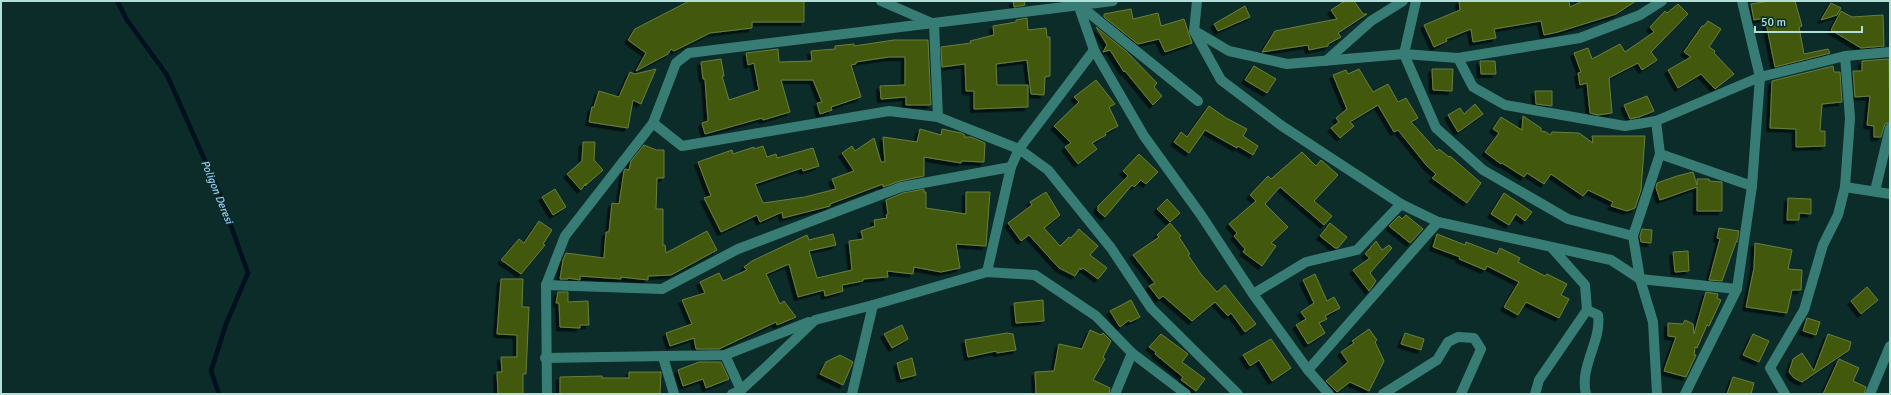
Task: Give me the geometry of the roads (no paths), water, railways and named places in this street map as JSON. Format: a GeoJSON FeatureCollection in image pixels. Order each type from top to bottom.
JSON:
{"type":"FeatureCollection","features":[{"type":"Feature","properties":{"kind":"street"},"geometry":{"type":"LineString","coordinates":[[880,1],[934,24]]}},
{"type":"Feature","properties":{"kind":"street"},"geometry":{"type":"LineString","coordinates":[[547,394],[545,358],[546,286],[565,236],[653,123],[676,63],[689,53],[934,24],[1067,4],[1113,1]]}},
{"type":"Feature","properties":{"kind":"street"},"geometry":{"type":"LineString","coordinates":[[1197,1],[1194,31],[1221,80],[1282,126],[1401,204],[1438,222],[1611,260],[1640,279],[1737,289]]}},
{"type":"Feature","properties":{"kind":"street"},"geometry":{"type":"LineString","coordinates":[[1326,61],[1371,21],[1403,1]]}},
{"type":"Feature","properties":{"kind":"street"},"geometry":{"type":"LineString","coordinates":[[1416,1],[1404,54],[1436,128],[1483,170],[1568,220],[1634,236]]}},
{"type":"Feature","properties":{"kind":"street"},"geometry":{"type":"LineString","coordinates":[[1194,31],[1229,51],[1287,64],[1404,54],[1458,58],[1580,38],[1640,15],[1662,1]]}},
{"type":"Feature","properties":{"kind":"street"},"geometry":{"type":"LineString","coordinates":[[1685,394],[1737,289],[1752,186],[1760,77],[1742,1]]}},
{"type":"Feature","properties":{"kind":"street"},"geometry":{"type":"LineString","coordinates":[[1078,4],[1094,50],[1144,136],[1201,215],[1254,294],[1308,370],[1329,394]]}},
{"type":"Feature","properties":{"kind":"street"},"geometry":{"type":"LineString","coordinates":[[1078,4],[1198,102]]}},
{"type":"Feature","properties":{"kind":"street"},"geometry":{"type":"LineString","coordinates":[[934,24],[938,117]]}},
{"type":"Feature","properties":{"kind":"street"},"geometry":{"type":"LineString","coordinates":[[987,272],[1011,168],[1019,148],[1094,50]]}},
{"type":"Feature","properties":{"kind":"street"},"geometry":{"type":"LineString","coordinates":[[1458,58],[1473,87],[1505,105],[1624,126],[1656,121],[1760,77],[1845,56],[1890,52]]}},
{"type":"Feature","properties":{"kind":"street"},"geometry":{"type":"LineString","coordinates":[[1784,394],[1770,368],[1804,310],[1823,245],[1838,215],[1845,187],[1850,118],[1845,56]]}},
{"type":"Feature","properties":{"kind":"street"},"geometry":{"type":"LineString","coordinates":[[653,123],[682,146],[890,111],[938,117],[1019,148],[1048,170],[1111,248],[1150,308],[1238,394]]}},
{"type":"Feature","properties":{"kind":"street"},"geometry":{"type":"LineString","coordinates":[[1656,121],[1660,154],[1634,236],[1640,279],[1653,322],[1658,394]]}},
{"type":"Feature","properties":{"kind":"street"},"geometry":{"type":"LineString","coordinates":[[1875,191],[1890,128]]}},
{"type":"Feature","properties":{"kind":"street"},"geometry":{"type":"LineString","coordinates":[[1660,154],[1752,186]]}},
{"type":"Feature","properties":{"kind":"street"},"geometry":{"type":"LineString","coordinates":[[546,286],[662,289],[738,249],[901,187],[1011,168]]}},
{"type":"Feature","properties":{"kind":"street"},"geometry":{"type":"LineString","coordinates":[[1845,187],[1890,194]]}},
{"type":"Feature","properties":{"kind":"street"},"geometry":{"type":"LineString","coordinates":[[1254,294],[1306,262],[1357,250],[1401,204]]}},
{"type":"Feature","properties":{"kind":"street"},"geometry":{"type":"LineString","coordinates":[[1308,370],[1438,222]]}},
{"type":"Feature","properties":{"kind":"street"},"geometry":{"type":"LineString","coordinates":[[1535,394],[1538,380],[1587,310],[1585,285],[1552,248]]}},
{"type":"Feature","properties":{"kind":"street"},"geometry":{"type":"LineString","coordinates":[[545,358],[725,355],[815,320],[987,272],[1035,275],[1096,316],[1132,353],[1186,394]]}},
{"type":"Feature","properties":{"kind":"street"},"geometry":{"type":"LineString","coordinates":[[852,394],[873,305]]}},
{"type":"Feature","properties":{"kind":"street"},"geometry":{"type":"LineString","coordinates":[[1586,394],[1584,386],[1588,360],[1599,325],[1598,315],[1587,310]]}},
{"type":"Feature","properties":{"kind":"street"},"geometry":{"type":"LineString","coordinates":[[725,355],[736,392],[815,320]]}},
{"type":"Feature","properties":{"kind":"street"},"geometry":{"type":"LineString","coordinates":[[1383,394],[1437,360],[1448,342],[1458,337],[1474,338],[1481,349],[1461,394]]}},
{"type":"Feature","properties":{"kind":"street"},"geometry":{"type":"LineString","coordinates":[[1870,394],[1890,346]]}},
{"type":"Feature","properties":{"kind":"street"},"geometry":{"type":"LineString","coordinates":[[1115,394],[1132,353]]}},
{"type":"Feature","properties":{"kind":"street"},"geometry":{"type":"LineString","coordinates":[[663,357],[674,394]]}},
{"type":"Feature","properties":{"kind":"waterway","name":"Poligon Deresi"},"geometry":{"type":"LineString","coordinates":[[117,1],[127,20],[167,75],[218,190],[248,273],[226,324],[211,371],[219,394]]}}]}
